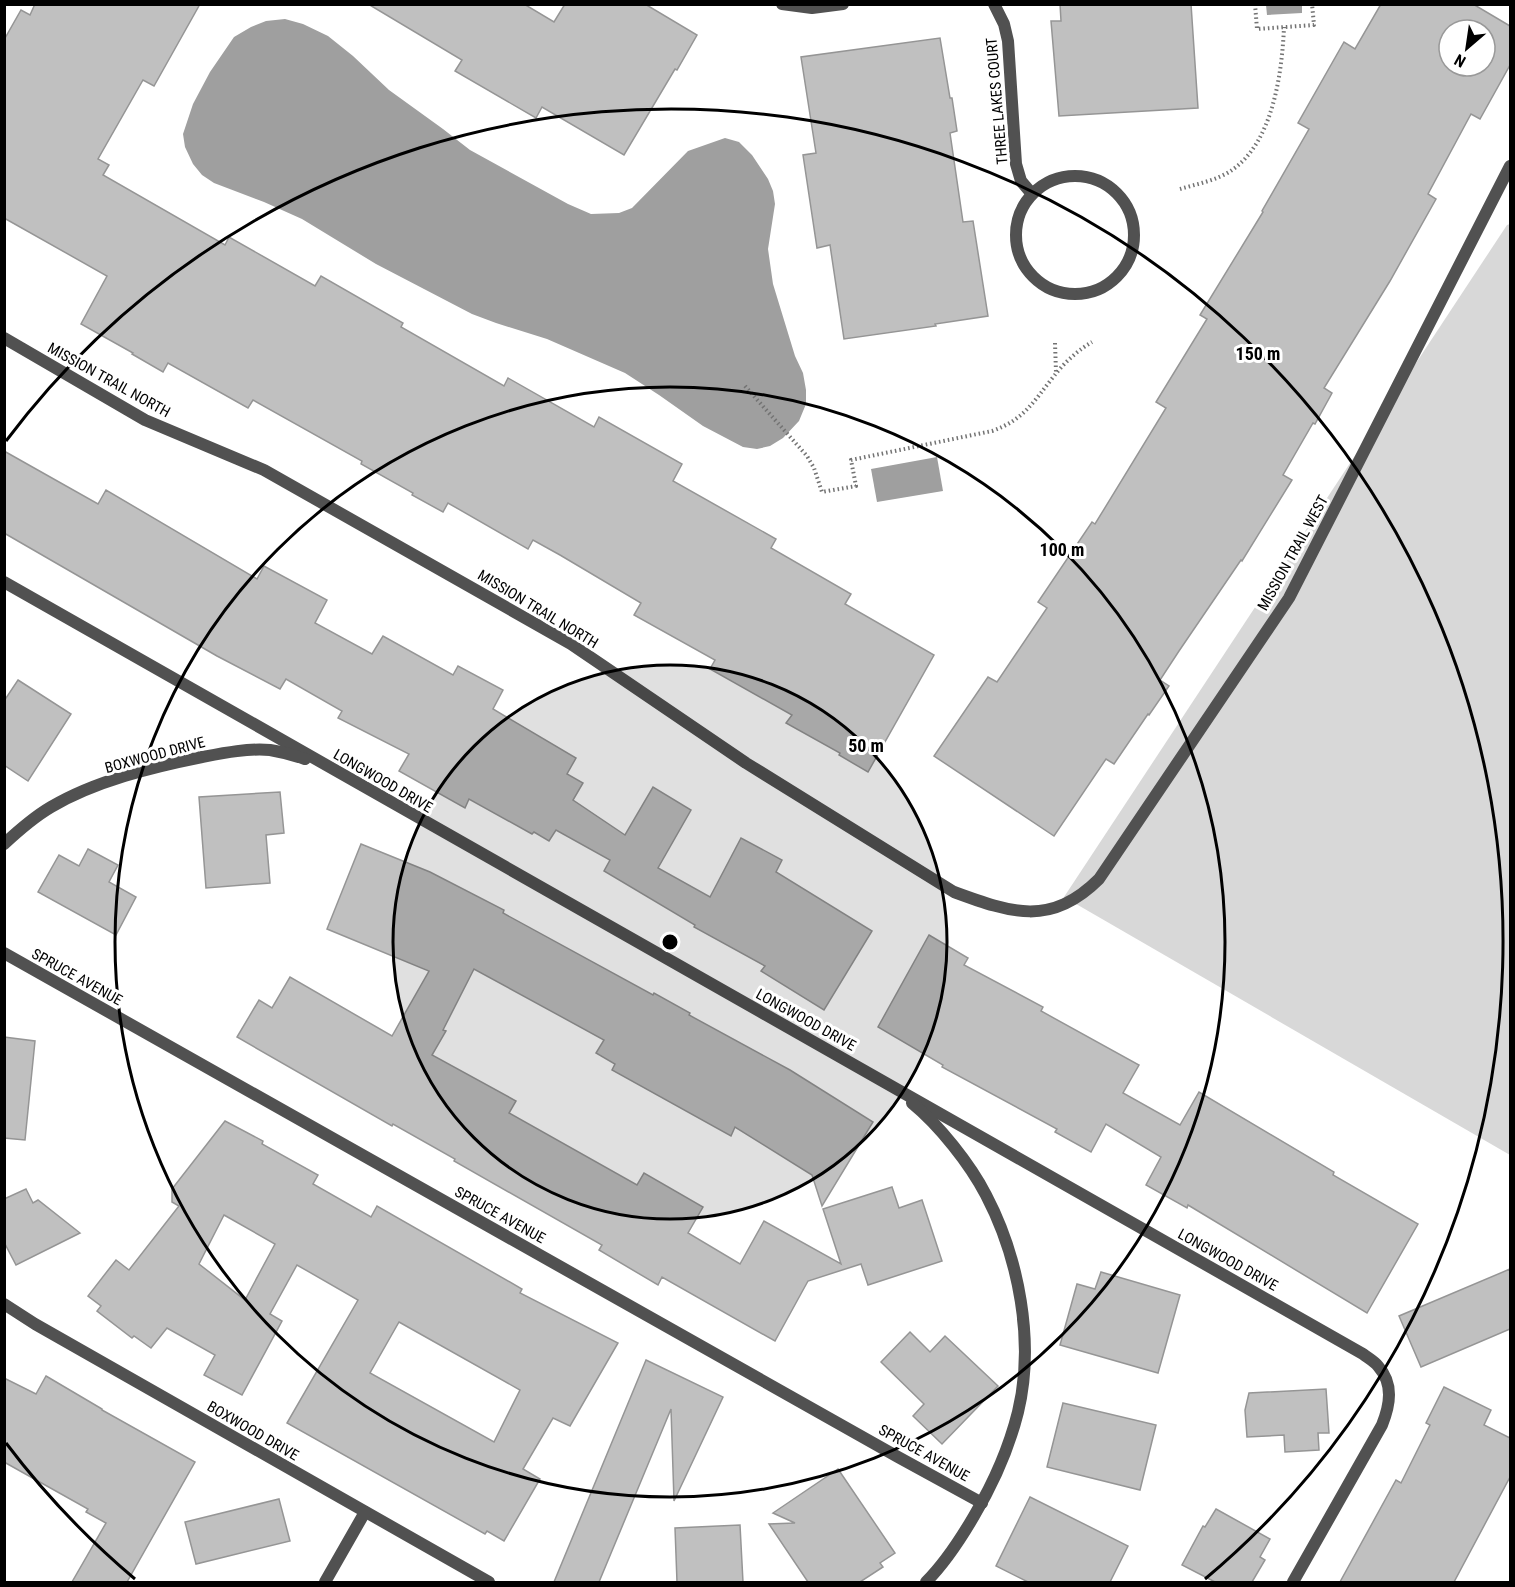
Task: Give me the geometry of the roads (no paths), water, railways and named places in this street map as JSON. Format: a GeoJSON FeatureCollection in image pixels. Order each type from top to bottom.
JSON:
{"type":"FeatureCollection","features":[{"type":"Feature","properties":{"kind":"street"},"geometry":{"type":"LineString","coordinates":[[782,4],[812,8],[843,4]]}},
{"type":"Feature","properties":{"kind":"street","name":"THREE LAKES COURT"},"geometry":{"type":"LineString","coordinates":[[994,4],[1004,24],[1008,41],[1016,164],[1021,181],[1032,194]]}},
{"type":"Feature","properties":{"kind":"street","name":"MISSION TRAIL WEST"},"geometry":{"type":"LineString","coordinates":[[1046,910],[1072,901],[1099,879],[1289,598],[1510,166]]}},
{"type":"Feature","properties":{"kind":"street"},"geometry":{"type":"LineString","coordinates":[[1065,176],[1084,176],[1102,182],[1124,201],[1133,219],[1134,247],[1127,265],[1112,283],[1101,289],[1078,295],[1055,291],[1035,279],[1021,260],[1015,237],[1019,214],[1032,194],[1047,182],[1065,176]]}},
{"type":"Feature","properties":{"kind":"street","name":"MISSION TRAIL NORTH"},"geometry":{"type":"LineString","coordinates":[[4,338],[145,420],[264,470],[571,644],[746,763],[954,892],[989,905],[1016,911],[1046,910]]}},
{"type":"Feature","properties":{"kind":"street","name":"LONGWOOD DRIVE"},"geometry":{"type":"LineString","coordinates":[[4,582],[1363,1354],[1378,1366],[1387,1381],[1390,1396],[1388,1410],[1382,1425],[1293,1582]]}},
{"type":"Feature","properties":{"kind":"street","name":"BOXWOOD DRIVE"},"geometry":{"type":"LineString","coordinates":[[4,844],[50,808],[80,793],[112,781],[182,761],[235,752],[269,750],[297,756],[329,768]]}},
{"type":"Feature","properties":{"kind":"street","name":"SPRUCE AVENUE"},"geometry":{"type":"LineString","coordinates":[[4,953],[982,1503]]}},
{"type":"Feature","properties":{"kind":"street"},"geometry":{"type":"LineString","coordinates":[[885,1082],[915,1106],[936,1127],[964,1160],[981,1185],[1001,1226],[1024,1318],[1023,1379],[1019,1410],[1010,1441],[982,1503],[956,1547],[926,1582]]}},
{"type":"Feature","properties":{"kind":"street","name":"BOXWOOD DRIVE"},"geometry":{"type":"LineString","coordinates":[[4,1304],[45,1330],[489,1582]]}},
{"type":"Feature","properties":{"kind":"street"},"geometry":{"type":"LineString","coordinates":[[325,1582],[365,1512]]}}]}
